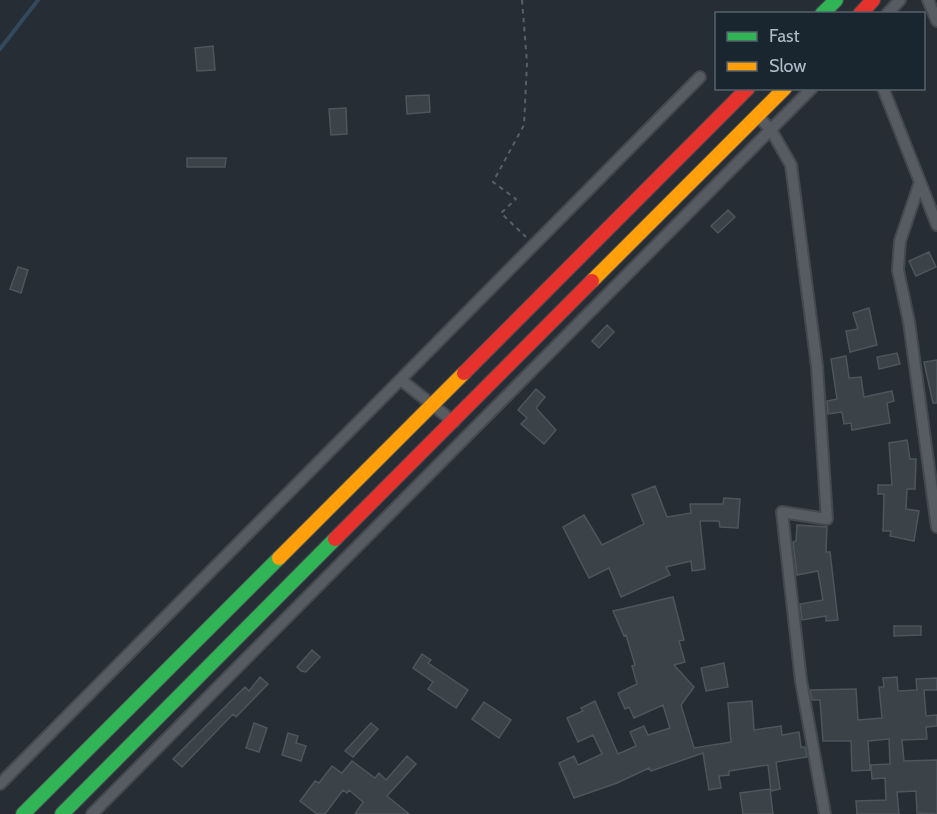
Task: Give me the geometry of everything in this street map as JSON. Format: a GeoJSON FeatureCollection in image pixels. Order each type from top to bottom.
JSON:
{"type":"FeatureCollection","features":[{"type":"Feature","properties":{"kind":"main road"},"geometry":{"type":"LineString","coordinates":[[824,12],[836,0]]}},
{"type":"Feature","properties":{"kind":"main road"},"geometry":{"type":"LineString","coordinates":[[23,814],[746,90]]}},
{"type":"Feature","properties":{"kind":"main road"},"geometry":{"type":"LineString","coordinates":[[62,814],[783,90]]}},
{"type":"Feature","properties":{"kind":"street"},"geometry":{"type":"LineString","coordinates":[[889,12],[900,0]]}},
{"type":"Feature","properties":{"kind":"street"},"geometry":{"type":"LineString","coordinates":[[928,0],[937,21]]}},
{"type":"Feature","properties":{"kind":"street"},"geometry":{"type":"LineString","coordinates":[[0,784],[700,77]]}},
{"type":"Feature","properties":{"kind":"street"},"geometry":{"type":"LineString","coordinates":[[92,814],[810,90]]}},
{"type":"Feature","properties":{"kind":"street"},"geometry":{"type":"LineString","coordinates":[[884,90],[937,225]]}},
{"type":"Feature","properties":{"kind":"street"},"geometry":{"type":"LineString","coordinates":[[758,116],[771,130],[791,165],[817,366],[827,519],[782,512],[801,681],[825,814]]}},
{"type":"Feature","properties":{"kind":"street"},"geometry":{"type":"LineString","coordinates":[[920,183],[900,241],[898,270],[909,322],[937,527]]}},
{"type":"Feature","properties":{"kind":"street"},"geometry":{"type":"LineString","coordinates":[[401,380],[454,422]]}},
{"type":"Feature","properties":{"kind":"path"},"geometry":{"type":"LineString","coordinates":[[522,0],[527,63],[524,125],[493,182],[516,199],[501,213],[535,245]]}},
{"type":"Feature","properties":{"kind":"building"},"geometry":{"type":"Polygon","coordinates":[[[213,46],[215,70],[197,71],[195,48],[213,46]]]}},
{"type":"Feature","properties":{"kind":"building"},"geometry":{"type":"Polygon","coordinates":[[[429,95],[430,112],[407,114],[406,96],[429,95]]]}},
{"type":"Feature","properties":{"kind":"building"},"geometry":{"type":"Polygon","coordinates":[[[346,108],[347,134],[331,135],[329,109],[346,108]]]}},
{"type":"Feature","properties":{"kind":"building"},"geometry":{"type":"Polygon","coordinates":[[[187,158],[226,158],[225,167],[187,167],[187,158]]]}},
{"type":"Feature","properties":{"kind":"building"},"geometry":{"type":"Polygon","coordinates":[[[728,210],[735,217],[718,233],[711,226],[728,210]]]}},
{"type":"Feature","properties":{"kind":"building"},"geometry":{"type":"Polygon","coordinates":[[[929,252],[936,267],[916,276],[909,261],[929,252]]]}},
{"type":"Feature","properties":{"kind":"building"},"geometry":{"type":"Polygon","coordinates":[[[18,267],[28,270],[21,293],[10,289],[18,267]]]}},
{"type":"Feature","properties":{"kind":"building"},"geometry":{"type":"Polygon","coordinates":[[[869,308],[877,345],[850,352],[846,331],[858,329],[853,313],[869,308]]]}},
{"type":"Feature","properties":{"kind":"building"},"geometry":{"type":"Polygon","coordinates":[[[607,325],[614,332],[599,348],[592,341],[607,325]]]}},
{"type":"Feature","properties":{"kind":"building"},"geometry":{"type":"Polygon","coordinates":[[[897,353],[900,364],[879,369],[877,357],[897,353]]]}},
{"type":"Feature","properties":{"kind":"building"},"geometry":{"type":"Polygon","coordinates":[[[846,356],[849,378],[861,377],[864,397],[892,391],[894,401],[887,403],[890,423],[852,430],[851,423],[844,424],[842,412],[828,414],[827,401],[837,399],[831,359],[846,356]]]}},
{"type":"Feature","properties":{"kind":"building"},"geometry":{"type":"Polygon","coordinates":[[[937,360],[937,403],[933,403],[924,362],[937,360]]]}},
{"type":"Feature","properties":{"kind":"building"},"geometry":{"type":"Polygon","coordinates":[[[536,389],[545,397],[536,408],[556,430],[544,444],[521,424],[527,418],[518,410],[536,389]]]}},
{"type":"Feature","properties":{"kind":"building"},"geometry":{"type":"Polygon","coordinates":[[[907,440],[910,459],[916,459],[915,489],[907,489],[906,509],[919,511],[914,541],[890,536],[891,531],[883,531],[884,494],[878,494],[878,485],[892,485],[889,443],[907,440]]]}},
{"type":"Feature","properties":{"kind":"building"},"geometry":{"type":"Polygon","coordinates":[[[655,486],[667,517],[691,513],[690,504],[723,504],[724,498],[740,499],[738,528],[720,527],[719,521],[700,521],[705,569],[692,571],[691,561],[666,567],[670,575],[621,597],[609,568],[589,578],[563,527],[584,515],[602,545],[644,524],[632,495],[655,486]]]}},
{"type":"Feature","properties":{"kind":"building"},"geometry":{"type":"Polygon","coordinates":[[[797,525],[827,527],[826,552],[830,552],[838,620],[826,621],[826,616],[802,620],[800,604],[823,600],[818,571],[797,575],[793,542],[796,541],[797,525]]]}},
{"type":"Feature","properties":{"kind":"building"},"geometry":{"type":"Polygon","coordinates":[[[673,597],[684,640],[679,641],[685,662],[674,665],[694,687],[681,705],[694,748],[731,742],[728,703],[752,701],[754,730],[781,726],[782,735],[799,732],[801,747],[805,747],[807,757],[776,762],[780,789],[771,791],[768,765],[729,771],[729,775],[719,776],[721,788],[709,790],[703,753],[651,771],[649,768],[617,783],[574,798],[559,763],[574,756],[578,765],[602,754],[593,735],[578,742],[567,718],[583,711],[581,708],[595,701],[618,754],[636,746],[630,732],[644,726],[648,735],[670,728],[663,705],[634,718],[629,707],[625,709],[618,693],[637,684],[632,666],[635,665],[626,635],[624,636],[613,611],[673,597]]]}},
{"type":"Feature","properties":{"kind":"building"},"geometry":{"type":"Polygon","coordinates":[[[894,626],[921,626],[921,635],[894,636],[894,626]]]}},
{"type":"Feature","properties":{"kind":"building"},"geometry":{"type":"Polygon","coordinates":[[[312,650],[320,657],[306,672],[301,671],[297,667],[312,650]]]}},
{"type":"Feature","properties":{"kind":"building"},"geometry":{"type":"Polygon","coordinates":[[[422,654],[431,660],[428,663],[468,690],[456,708],[428,689],[433,682],[413,668],[422,654]]]}},
{"type":"Feature","properties":{"kind":"building"},"geometry":{"type":"Polygon","coordinates":[[[724,663],[728,687],[706,691],[701,668],[724,663]]]}},
{"type":"Feature","properties":{"kind":"building"},"geometry":{"type":"Polygon","coordinates":[[[260,677],[268,684],[236,717],[233,714],[182,767],[173,759],[245,687],[249,691],[260,677]]]}},
{"type":"Feature","properties":{"kind":"building"},"geometry":{"type":"Polygon","coordinates":[[[897,677],[898,691],[917,690],[916,679],[937,678],[937,690],[924,690],[926,716],[937,715],[937,726],[926,727],[927,739],[902,740],[904,761],[937,760],[937,814],[917,813],[916,791],[897,792],[899,814],[857,814],[856,801],[886,800],[885,778],[872,779],[871,765],[890,764],[889,739],[868,741],[870,770],[852,771],[851,741],[823,741],[820,700],[812,700],[810,690],[856,689],[858,720],[882,718],[879,687],[884,687],[883,678],[897,677]]]}},
{"type":"Feature","properties":{"kind":"building"},"geometry":{"type":"Polygon","coordinates":[[[484,702],[511,720],[499,738],[472,719],[484,702]]]}},
{"type":"Feature","properties":{"kind":"building"},"geometry":{"type":"Polygon","coordinates":[[[254,723],[267,728],[259,752],[246,748],[254,723]]]}},
{"type":"Feature","properties":{"kind":"building"},"geometry":{"type":"Polygon","coordinates":[[[371,723],[378,729],[353,757],[345,751],[371,723]]]}},
{"type":"Feature","properties":{"kind":"building"},"geometry":{"type":"Polygon","coordinates":[[[288,733],[298,736],[296,743],[306,746],[301,761],[282,755],[288,733]]]}},
{"type":"Feature","properties":{"kind":"building"},"geometry":{"type":"Polygon","coordinates":[[[407,756],[416,764],[387,796],[409,814],[355,814],[363,802],[349,790],[347,793],[343,790],[325,814],[317,814],[300,801],[315,781],[319,783],[332,766],[342,773],[352,761],[375,778],[379,773],[386,780],[407,756]]]}},
{"type":"Feature","properties":{"kind":"building"},"geometry":{"type":"Polygon","coordinates":[[[770,789],[773,814],[743,814],[740,793],[770,789]]]}},
{"type":"Feature","properties":{"kind":"waterway"},"geometry":{"type":"LineString","coordinates":[[0,49],[38,0]]}},
{"type":"Feature","properties":{"kind":"traffic: fast"},"geometry":{"type":"LineString","coordinates":[[824,12],[836,0]]}},
{"type":"Feature","properties":{"kind":"traffic: fast"},"geometry":{"type":"LineString","coordinates":[[62,814],[335,539]]}},
{"type":"Feature","properties":{"kind":"traffic: fast"},"geometry":{"type":"LineString","coordinates":[[23,814],[279,558]]}},
{"type":"Feature","properties":{"kind":"traffic: slow"},"geometry":{"type":"LineString","coordinates":[[592,281],[783,90]]}},
{"type":"Feature","properties":{"kind":"traffic: slow"},"geometry":{"type":"LineString","coordinates":[[279,558],[464,373]]}},
{"type":"Feature","properties":{"kind":"traffic: jam"},"geometry":{"type":"LineString","coordinates":[[862,12],[873,0]]}},
{"type":"Feature","properties":{"kind":"traffic: jam"},"geometry":{"type":"LineString","coordinates":[[464,373],[746,90]]}},
{"type":"Feature","properties":{"kind":"traffic: jam"},"geometry":{"type":"LineString","coordinates":[[335,539],[592,281]]}}]}
